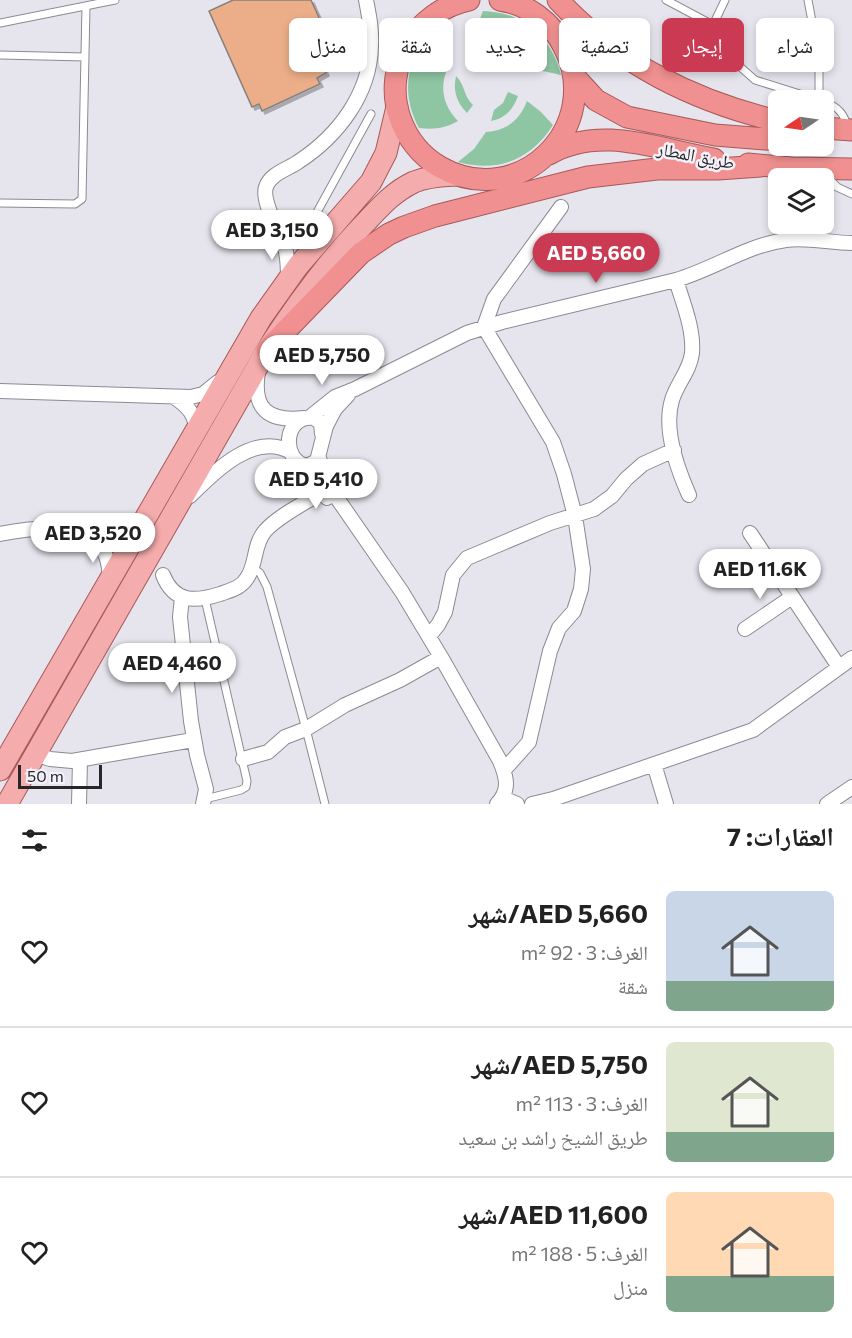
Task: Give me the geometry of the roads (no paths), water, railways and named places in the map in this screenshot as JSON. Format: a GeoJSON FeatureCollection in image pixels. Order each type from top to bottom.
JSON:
{"type":"FeatureCollection","features":[{"type":"Feature","properties":{"kind":"highway"},"geometry":{"type":"LineString","coordinates":[[420,18],[425,0]]}},
{"type":"Feature","properties":{"kind":"highway"},"geometry":{"type":"LineString","coordinates":[[431,18],[441,10],[469,0]]}},
{"type":"Feature","properties":{"kind":"highway"},"geometry":{"type":"LineString","coordinates":[[397,72],[395,83],[397,107],[405,129],[418,149],[436,165],[458,175],[481,179],[503,177],[525,170],[544,157],[559,141],[569,121],[574,99],[574,76],[563,43],[548,24],[528,10],[500,0]]}},
{"type":"Feature","properties":{"kind":"highway"},"geometry":{"type":"LineString","coordinates":[[558,0],[595,34],[649,72],[711,102],[768,118]]}},
{"type":"Feature","properties":{"kind":"highway","name":"طريق المطار"},"geometry":{"type":"LineString","coordinates":[[574,76],[596,100],[627,117],[715,135],[768,139]]}},
{"type":"Feature","properties":{"kind":"highway"},"geometry":{"type":"LineString","coordinates":[[834,130],[851,134]]}},
{"type":"Feature","properties":{"kind":"highway"},"geometry":{"type":"LineString","coordinates":[[834,138],[851,134]]}},
{"type":"Feature","properties":{"kind":"highway","name":"طريق المطار"},"geometry":{"type":"LineString","coordinates":[[544,157],[563,147],[584,141],[615,139],[700,157],[761,166],[802,168]]}},
{"type":"Feature","properties":{"kind":"highway"},"geometry":{"type":"LineString","coordinates":[[263,357],[361,253],[404,227],[446,213],[611,173],[657,169],[725,169],[761,166]]}},
{"type":"Feature","properties":{"kind":"highway","name":"طريق المطار"},"geometry":{"type":"LineString","coordinates":[[834,169],[852,169]]}},
{"type":"Feature","properties":{"kind":"main road"},"geometry":{"type":"LineString","coordinates":[[0,770],[261,318],[288,280],[324,221],[364,191],[382,163],[397,107]]}},
{"type":"Feature","properties":{"kind":"main road"},"geometry":{"type":"LineString","coordinates":[[7,804],[263,357],[310,286],[385,201],[424,178],[458,175]]}},
{"type":"Feature","properties":{"kind":"street"},"geometry":{"type":"LineString","coordinates":[[288,280],[287,259],[266,198],[267,184],[273,177],[304,159],[328,138],[357,99],[364,85],[370,58],[371,31],[366,0]]}},
{"type":"Feature","properties":{"kind":"street"},"geometry":{"type":"LineString","coordinates":[[504,770],[530,742],[550,651],[559,628],[574,611],[581,589],[583,569],[574,516],[553,442],[484,327],[489,308],[499,291],[561,207]]}},
{"type":"Feature","properties":{"kind":"street"},"geometry":{"type":"LineString","coordinates":[[281,238],[296,248],[310,241]]}},
{"type":"Feature","properties":{"kind":"street"},"geometry":{"type":"LineString","coordinates":[[291,452],[290,432],[295,424],[335,397],[484,327],[676,280],[707,270],[749,250],[774,242],[799,239],[852,243]]}},
{"type":"Feature","properties":{"kind":"street"},"geometry":{"type":"LineString","coordinates":[[676,280],[692,342],[688,370],[675,393],[670,408],[674,450],[689,495]]}},
{"type":"Feature","properties":{"kind":"street"},"geometry":{"type":"LineString","coordinates":[[263,357],[256,394],[264,410],[280,419],[308,417],[321,423],[319,458],[328,485],[392,577],[429,636],[504,770],[507,789],[500,801],[518,804]]}},
{"type":"Feature","properties":{"kind":"street"},"geometry":{"type":"LineString","coordinates":[[0,391],[191,397],[203,394],[230,372]]}},
{"type":"Feature","properties":{"kind":"street"},"geometry":{"type":"LineString","coordinates":[[322,434],[335,409],[355,389]]}},
{"type":"Feature","properties":{"kind":"street"},"geometry":{"type":"LineString","coordinates":[[174,397],[189,409],[195,419],[196,431]]}},
{"type":"Feature","properties":{"kind":"street"},"geometry":{"type":"LineString","coordinates":[[174,513],[208,478],[235,459],[266,446],[279,446],[291,452],[322,492],[360,532]]}},
{"type":"Feature","properties":{"kind":"street"},"geometry":{"type":"LineString","coordinates":[[429,636],[442,619],[450,582],[461,563],[473,555],[537,528],[604,504],[643,464],[674,450]]}},
{"type":"Feature","properties":{"kind":"street"},"geometry":{"type":"LineString","coordinates":[[301,464],[311,465],[319,458]]}},
{"type":"Feature","properties":{"kind":"street"},"geometry":{"type":"LineString","coordinates":[[163,575],[172,590],[182,597],[193,600],[205,599],[238,587],[247,578],[252,567],[256,545],[265,531],[322,492]]}},
{"type":"Feature","properties":{"kind":"street"},"geometry":{"type":"LineString","coordinates":[[0,534],[30,529],[58,528],[93,538],[114,539],[140,529]]}},
{"type":"Feature","properties":{"kind":"street"},"geometry":{"type":"LineString","coordinates":[[750,533],[839,667]]}},
{"type":"Feature","properties":{"kind":"street"},"geometry":{"type":"LineString","coordinates":[[93,538],[102,547],[107,558],[110,581]]}},
{"type":"Feature","properties":{"kind":"street"},"geometry":{"type":"LineString","coordinates":[[182,597],[180,617],[193,740],[206,789],[204,801]]}},
{"type":"Feature","properties":{"kind":"street"},"geometry":{"type":"LineString","coordinates":[[745,629],[792,597]]}},
{"type":"Feature","properties":{"kind":"street"},"geometry":{"type":"LineString","coordinates":[[243,759],[265,754],[285,737],[306,729],[345,705],[441,657]]}},
{"type":"Feature","properties":{"kind":"street"},"geometry":{"type":"LineString","coordinates":[[532,804],[553,799],[753,730],[852,658]]}},
{"type":"Feature","properties":{"kind":"street"},"geometry":{"type":"LineString","coordinates":[[36,754],[57,760],[80,760],[193,740]]}},
{"type":"Feature","properties":{"kind":"street"},"geometry":{"type":"LineString","coordinates":[[79,804],[80,760]]}},
{"type":"Feature","properties":{"kind":"street"},"geometry":{"type":"LineString","coordinates":[[654,764],[666,804]]}},
{"type":"Feature","properties":{"kind":"street"},"geometry":{"type":"LineString","coordinates":[[827,804],[852,787]]}},
{"type":"Feature","properties":{"kind":"lane"},"geometry":{"type":"LineString","coordinates":[[0,23],[115,0]]}},
{"type":"Feature","properties":{"kind":"lane"},"geometry":{"type":"LineString","coordinates":[[666,0],[700,18]]}},
{"type":"Feature","properties":{"kind":"lane"},"geometry":{"type":"LineString","coordinates":[[716,18],[725,0]]}},
{"type":"Feature","properties":{"kind":"lane"},"geometry":{"type":"LineString","coordinates":[[808,0],[819,59],[820,90]]}},
{"type":"Feature","properties":{"kind":"lane"},"geometry":{"type":"LineString","coordinates":[[0,203],[72,204],[82,199],[86,6]]}},
{"type":"Feature","properties":{"kind":"lane"},"geometry":{"type":"LineString","coordinates":[[0,55],[85,57]]}},
{"type":"Feature","properties":{"kind":"lane"},"geometry":{"type":"LineString","coordinates":[[744,71],[762,84],[782,90]]}},
{"type":"Feature","properties":{"kind":"lane"},"geometry":{"type":"LineString","coordinates":[[834,105],[843,113],[851,134]]}},
{"type":"Feature","properties":{"kind":"lane"},"geometry":{"type":"LineString","coordinates":[[324,221],[371,114]]}},
{"type":"Feature","properties":{"kind":"lane"},"geometry":{"type":"LineString","coordinates":[[834,184],[852,194]]}},
{"type":"Feature","properties":{"kind":"lane"},"geometry":{"type":"LineString","coordinates":[[252,567],[260,573],[267,587],[324,804]]}},
{"type":"Feature","properties":{"kind":"lane"},"geometry":{"type":"LineString","coordinates":[[204,801],[244,789],[248,781],[205,599]]}}]}
